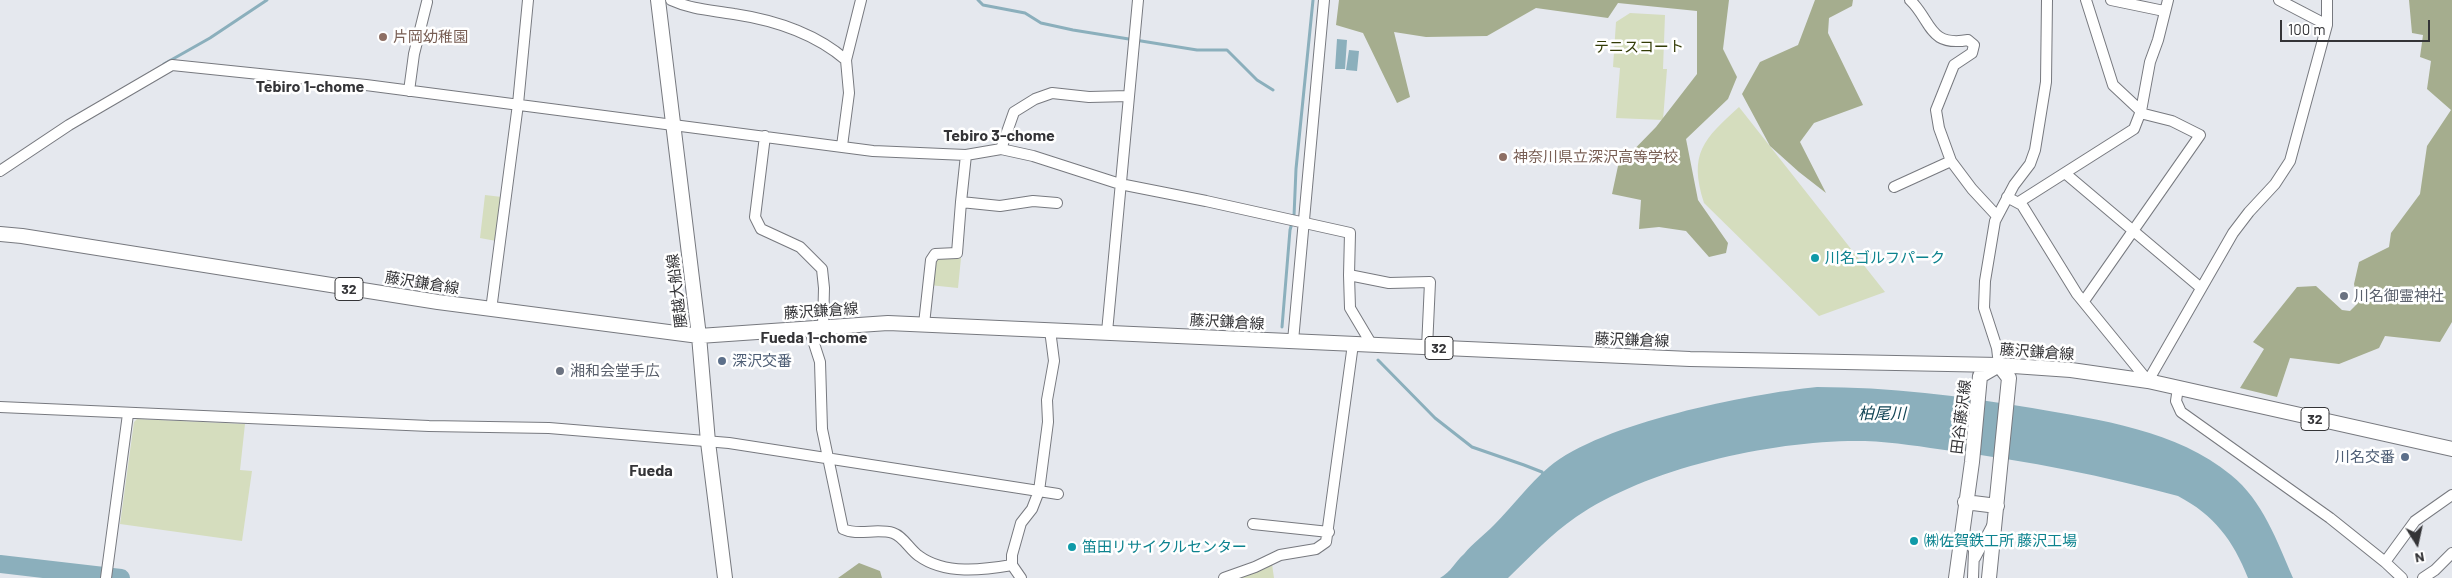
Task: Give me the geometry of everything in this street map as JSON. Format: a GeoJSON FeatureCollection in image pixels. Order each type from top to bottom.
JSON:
{"type":"FeatureCollection","features":[{"type":"Feature","properties":{"kind":"main road","name":"腰越大船線"},"geometry":{"type":"LineString","coordinates":[[658,0],[699,336],[708,442],[725,578]]}},
{"type":"Feature","properties":{"kind":"main road","name":"藤沢鎌倉線"},"geometry":{"type":"LineString","coordinates":[[0,234],[491,310],[699,336],[888,323],[1690,359],[1999,365],[2071,370],[2148,381],[2452,449]]}},
{"type":"Feature","properties":{"kind":"main road","name":"田谷藤沢線"},"geometry":{"type":"LineString","coordinates":[[1956,578],[1972,462],[1980,376],[1999,365]]}},
{"type":"Feature","properties":{"kind":"main road"},"geometry":{"type":"LineString","coordinates":[[1989,578],[2009,378],[1999,365]]}},
{"type":"Feature","properties":{"kind":"main road"},"geometry":{"type":"LineString","coordinates":[[1965,502],[1996,513]]}},
{"type":"Feature","properties":{"kind":"street"},"geometry":{"type":"LineString","coordinates":[[491,310],[518,104],[528,0]]}},
{"type":"Feature","properties":{"kind":"street"},"geometry":{"type":"LineString","coordinates":[[671,0],[689,8],[736,14],[776,23],[830,46],[846,60]]}},
{"type":"Feature","properties":{"kind":"street"},"geometry":{"type":"LineString","coordinates":[[842,146],[849,93],[846,60],[861,0]]}},
{"type":"Feature","properties":{"kind":"street"},"geometry":{"type":"LineString","coordinates":[[1107,332],[1138,0]]}},
{"type":"Feature","properties":{"kind":"street"},"geometry":{"type":"LineString","coordinates":[[1292,341],[1324,0]]}},
{"type":"Feature","properties":{"kind":"street"},"geometry":{"type":"LineString","coordinates":[[1910,0],[1935,35],[1943,41],[1954,43],[1968,40],[1974,46],[1972,53],[1954,65],[1936,110],[1939,128],[1951,161],[1998,216]]}},
{"type":"Feature","properties":{"kind":"street"},"geometry":{"type":"LineString","coordinates":[[1999,365],[1997,348],[1984,308],[1986,272],[1993,227],[2007,197],[2030,164],[2035,150],[2046,82],[2047,0]]}},
{"type":"Feature","properties":{"kind":"street"},"geometry":{"type":"LineString","coordinates":[[2084,301],[2200,135],[2172,121],[2144,114],[2113,85],[2086,0]]}},
{"type":"Feature","properties":{"kind":"street"},"geometry":{"type":"LineString","coordinates":[[2111,0],[2164,11]]}},
{"type":"Feature","properties":{"kind":"street"},"geometry":{"type":"LineString","coordinates":[[2019,202],[2066,174],[2134,129],[2141,111],[2150,62],[2158,40],[2168,0]]}},
{"type":"Feature","properties":{"kind":"street"},"geometry":{"type":"LineString","coordinates":[[2279,0],[2327,24]]}},
{"type":"Feature","properties":{"kind":"street"},"geometry":{"type":"LineString","coordinates":[[2007,197],[2019,202],[2051,254],[2084,301],[2148,381],[2233,233],[2249,212],[2275,184],[2290,161],[2327,24],[2327,0]]}},
{"type":"Feature","properties":{"kind":"street"},"geometry":{"type":"LineString","coordinates":[[409,91],[414,54],[428,2]]}},
{"type":"Feature","properties":{"kind":"street"},"geometry":{"type":"LineString","coordinates":[[0,171],[69,124],[172,65],[518,104],[873,151],[966,155],[1001,149],[1033,156],[1120,184],[1302,222],[1350,234],[1350,308],[1372,345]]}},
{"type":"Feature","properties":{"kind":"street"},"geometry":{"type":"LineString","coordinates":[[1001,149],[1014,112],[1045,94],[1089,97],[1128,96]]}},
{"type":"Feature","properties":{"kind":"street"},"geometry":{"type":"LineString","coordinates":[[765,136],[755,217],[762,229],[800,247],[822,269],[824,288],[816,327],[820,362],[822,429],[843,529],[849,532],[877,530],[892,532],[916,554],[933,564],[980,570],[1012,565]]}},
{"type":"Feature","properties":{"kind":"street"},"geometry":{"type":"LineString","coordinates":[[924,324],[931,260],[934,254],[956,253],[966,155]]}},
{"type":"Feature","properties":{"kind":"street"},"geometry":{"type":"LineString","coordinates":[[1894,187],[1951,161]]}},
{"type":"Feature","properties":{"kind":"street"},"geometry":{"type":"LineString","coordinates":[[2066,174],[2202,288]]}},
{"type":"Feature","properties":{"kind":"street"},"geometry":{"type":"LineString","coordinates":[[961,202],[1000,206],[1032,201],[1057,203]]}},
{"type":"Feature","properties":{"kind":"street"},"geometry":{"type":"LineString","coordinates":[[1349,275],[1389,283],[1430,282],[1427,348]]}},
{"type":"Feature","properties":{"kind":"street"},"geometry":{"type":"LineString","coordinates":[[1021,578],[1012,565],[1012,555],[1021,523],[1032,509],[1039,492],[1048,422],[1047,400],[1054,361],[1050,330]]}},
{"type":"Feature","properties":{"kind":"street"},"geometry":{"type":"LineString","coordinates":[[1224,578],[1280,555],[1316,549],[1326,542],[1329,532],[1353,344]]}},
{"type":"Feature","properties":{"kind":"street"},"geometry":{"type":"LineString","coordinates":[[2178,388],[2176,401],[2181,412],[2330,518],[2402,578]]}},
{"type":"Feature","properties":{"kind":"street"},"geometry":{"type":"LineString","coordinates":[[0,407],[429,426],[549,428],[729,443],[828,460],[1058,494]]}},
{"type":"Feature","properties":{"kind":"street"},"geometry":{"type":"LineString","coordinates":[[106,578],[128,414]]}},
{"type":"Feature","properties":{"kind":"street"},"geometry":{"type":"LineString","coordinates":[[2385,562],[2415,521],[2452,495]]}},
{"type":"Feature","properties":{"kind":"street"},"geometry":{"type":"LineString","coordinates":[[1975,558],[1996,513]]}},
{"type":"Feature","properties":{"kind":"street"},"geometry":{"type":"LineString","coordinates":[[1253,524],[1329,532]]}},
{"type":"Feature","properties":{"kind":"street"},"geometry":{"type":"LineString","coordinates":[[1962,528],[1972,543],[1975,558],[1973,578]]}},
{"type":"Feature","properties":{"kind":"street"},"geometry":{"type":"LineString","coordinates":[[2423,578],[2435,570],[2452,553]]}},
{"type":"Feature","properties":{"kind":"green space"},"geometry":{"type":"Polygon","coordinates":[[[1339,0],[1729,0],[1723,49],[1737,77],[1728,99],[1686,139],[1698,200],[1728,243],[1726,253],[1709,257],[1686,231],[1659,227],[1639,229],[1641,200],[1612,194],[1618,166],[1656,127],[1697,74],[1697,11],[1618,3],[1608,18],[1536,8],[1487,36],[1426,37],[1394,32],[1410,97],[1397,103],[1363,33],[1336,25],[1339,0]]]}},
{"type":"Feature","properties":{"kind":"green space"},"geometry":{"type":"Polygon","coordinates":[[[1815,0],[1853,0],[1852,6],[1829,18],[1828,33],[1863,105],[1814,123],[1800,142],[1826,193],[1770,146],[1742,94],[1760,62],[1798,45],[1815,0]]]}},
{"type":"Feature","properties":{"kind":"green space"},"geometry":{"type":"Polygon","coordinates":[[[2409,0],[2452,0],[2452,322],[2440,342],[2385,336],[2379,348],[2339,364],[2290,358],[2277,397],[2240,388],[2264,349],[2253,342],[2297,287],[2316,286],[2342,310],[2350,311],[2358,303],[2354,284],[2359,262],[2389,247],[2391,233],[2420,194],[2427,146],[2451,110],[2427,89],[2431,61],[2420,57],[2423,35],[2412,33],[2409,0]]]}},
{"type":"Feature","properties":{"kind":"green space","name":"テニスコート"},"geometry":{"type":"Polygon","coordinates":[[[1630,13],[1665,15],[1663,69],[1667,69],[1663,120],[1616,118],[1620,68],[1613,67],[1616,22],[1630,13]]]}},
{"type":"Feature","properties":{"kind":"green space"},"geometry":{"type":"Polygon","coordinates":[[[1739,107],[1885,292],[1819,316],[1704,203],[1699,186],[1698,171],[1702,148],[1717,128],[1739,107]]]}},
{"type":"Feature","properties":{"kind":"green space"},"geometry":{"type":"Polygon","coordinates":[[[485,195],[502,197],[496,241],[480,238],[485,195]]]}},
{"type":"Feature","properties":{"kind":"green space"},"geometry":{"type":"Polygon","coordinates":[[[943,256],[961,258],[958,288],[929,285],[935,259],[943,256]]]}},
{"type":"Feature","properties":{"kind":"green space"},"geometry":{"type":"Polygon","coordinates":[[[137,419],[245,424],[240,470],[252,471],[242,541],[120,524],[134,422],[137,419]]]}},
{"type":"Feature","properties":{"kind":"green space"},"geometry":{"type":"Polygon","coordinates":[[[859,563],[880,571],[882,578],[838,578],[859,563]]]}},
{"type":"Feature","properties":{"kind":"green space"},"geometry":{"type":"Polygon","coordinates":[[[1272,564],[1274,578],[1239,578],[1272,564]]]}},
{"type":"Feature","properties":{"kind":"water"},"geometry":{"type":"Polygon","coordinates":[[[1337,39],[1347,40],[1345,69],[1335,69],[1337,39]]]}},
{"type":"Feature","properties":{"kind":"water"},"geometry":{"type":"Polygon","coordinates":[[[1349,50],[1359,51],[1357,71],[1346,70],[1349,50]]]}},
{"type":"Feature","properties":{"kind":"water","name":"柏尾川"},"geometry":{"type":"Polygon","coordinates":[[[1817,387],[1898,390],[2032,408],[2137,429],[2187,447],[2231,475],[2252,497],[2268,522],[2293,578],[2248,578],[2236,552],[2221,530],[2202,511],[2178,496],[2037,464],[1919,446],[1865,441],[1793,445],[1715,459],[1676,470],[1606,499],[1576,517],[1549,538],[1508,578],[1440,578],[1549,467],[1573,451],[1603,437],[1677,413],[1754,396],[1817,387]]]}},
{"type":"Feature","properties":{"kind":"waterway"},"geometry":{"type":"LineString","coordinates":[[164,64],[210,38],[267,0]]}},
{"type":"Feature","properties":{"kind":"waterway"},"geometry":{"type":"LineString","coordinates":[[978,0],[983,5],[1025,13],[1041,23],[1073,30],[1197,50],[1227,50],[1257,80],[1273,90]]}},
{"type":"Feature","properties":{"kind":"waterway"},"geometry":{"type":"LineString","coordinates":[[1282,327],[1313,0]]}},
{"type":"Feature","properties":{"kind":"waterway"},"geometry":{"type":"LineString","coordinates":[[1378,360],[1435,418],[1472,447],[1542,472],[1544,476]]}},
{"type":"Feature","properties":{"kind":"waterway"},"geometry":{"type":"LineString","coordinates":[[0,564],[121,578]]}},
{"type":"Feature","properties":{"kind":"place","name":"片岡幼稚園"},"geometry":{"type":"Point","coordinates":[383,37]}},
{"type":"Feature","properties":{"kind":"place","name":"神奈川県立深沢高等学校"},"geometry":{"type":"Point","coordinates":[1503,157]}},
{"type":"Feature","properties":{"kind":"place","name":"川名ゴルフパーク"},"geometry":{"type":"Point","coordinates":[1815,258]}},
{"type":"Feature","properties":{"kind":"place","name":"川名御霊神社"},"geometry":{"type":"Point","coordinates":[2344,296]}},
{"type":"Feature","properties":{"kind":"place","name":"深沢交番"},"geometry":{"type":"Point","coordinates":[722,361]}},
{"type":"Feature","properties":{"kind":"place","name":"湘和会堂手広"},"geometry":{"type":"Point","coordinates":[560,371]}},
{"type":"Feature","properties":{"kind":"place","name":"川名交番"},"geometry":{"type":"Point","coordinates":[2405,457]}},
{"type":"Feature","properties":{"kind":"place","name":"㈱佐賀鉄工所 藤沢工場"},"geometry":{"type":"Point","coordinates":[1914,541]}},
{"type":"Feature","properties":{"kind":"place","name":"笛田リサイクルセンター"},"geometry":{"type":"Point","coordinates":[1072,547]}},
{"type":"Feature","properties":{"kind":"district","name":"Tebiro 1-chome"},"geometry":{"type":"Point","coordinates":[310,87]}},
{"type":"Feature","properties":{"kind":"district","name":"Tebiro 3-chome"},"geometry":{"type":"Point","coordinates":[999,136]}},
{"type":"Feature","properties":{"kind":"district","name":"Fueda 1-chome"},"geometry":{"type":"Point","coordinates":[814,338]}},
{"type":"Feature","properties":{"kind":"district","name":"Fueda"},"geometry":{"type":"Point","coordinates":[651,471]}}]}
